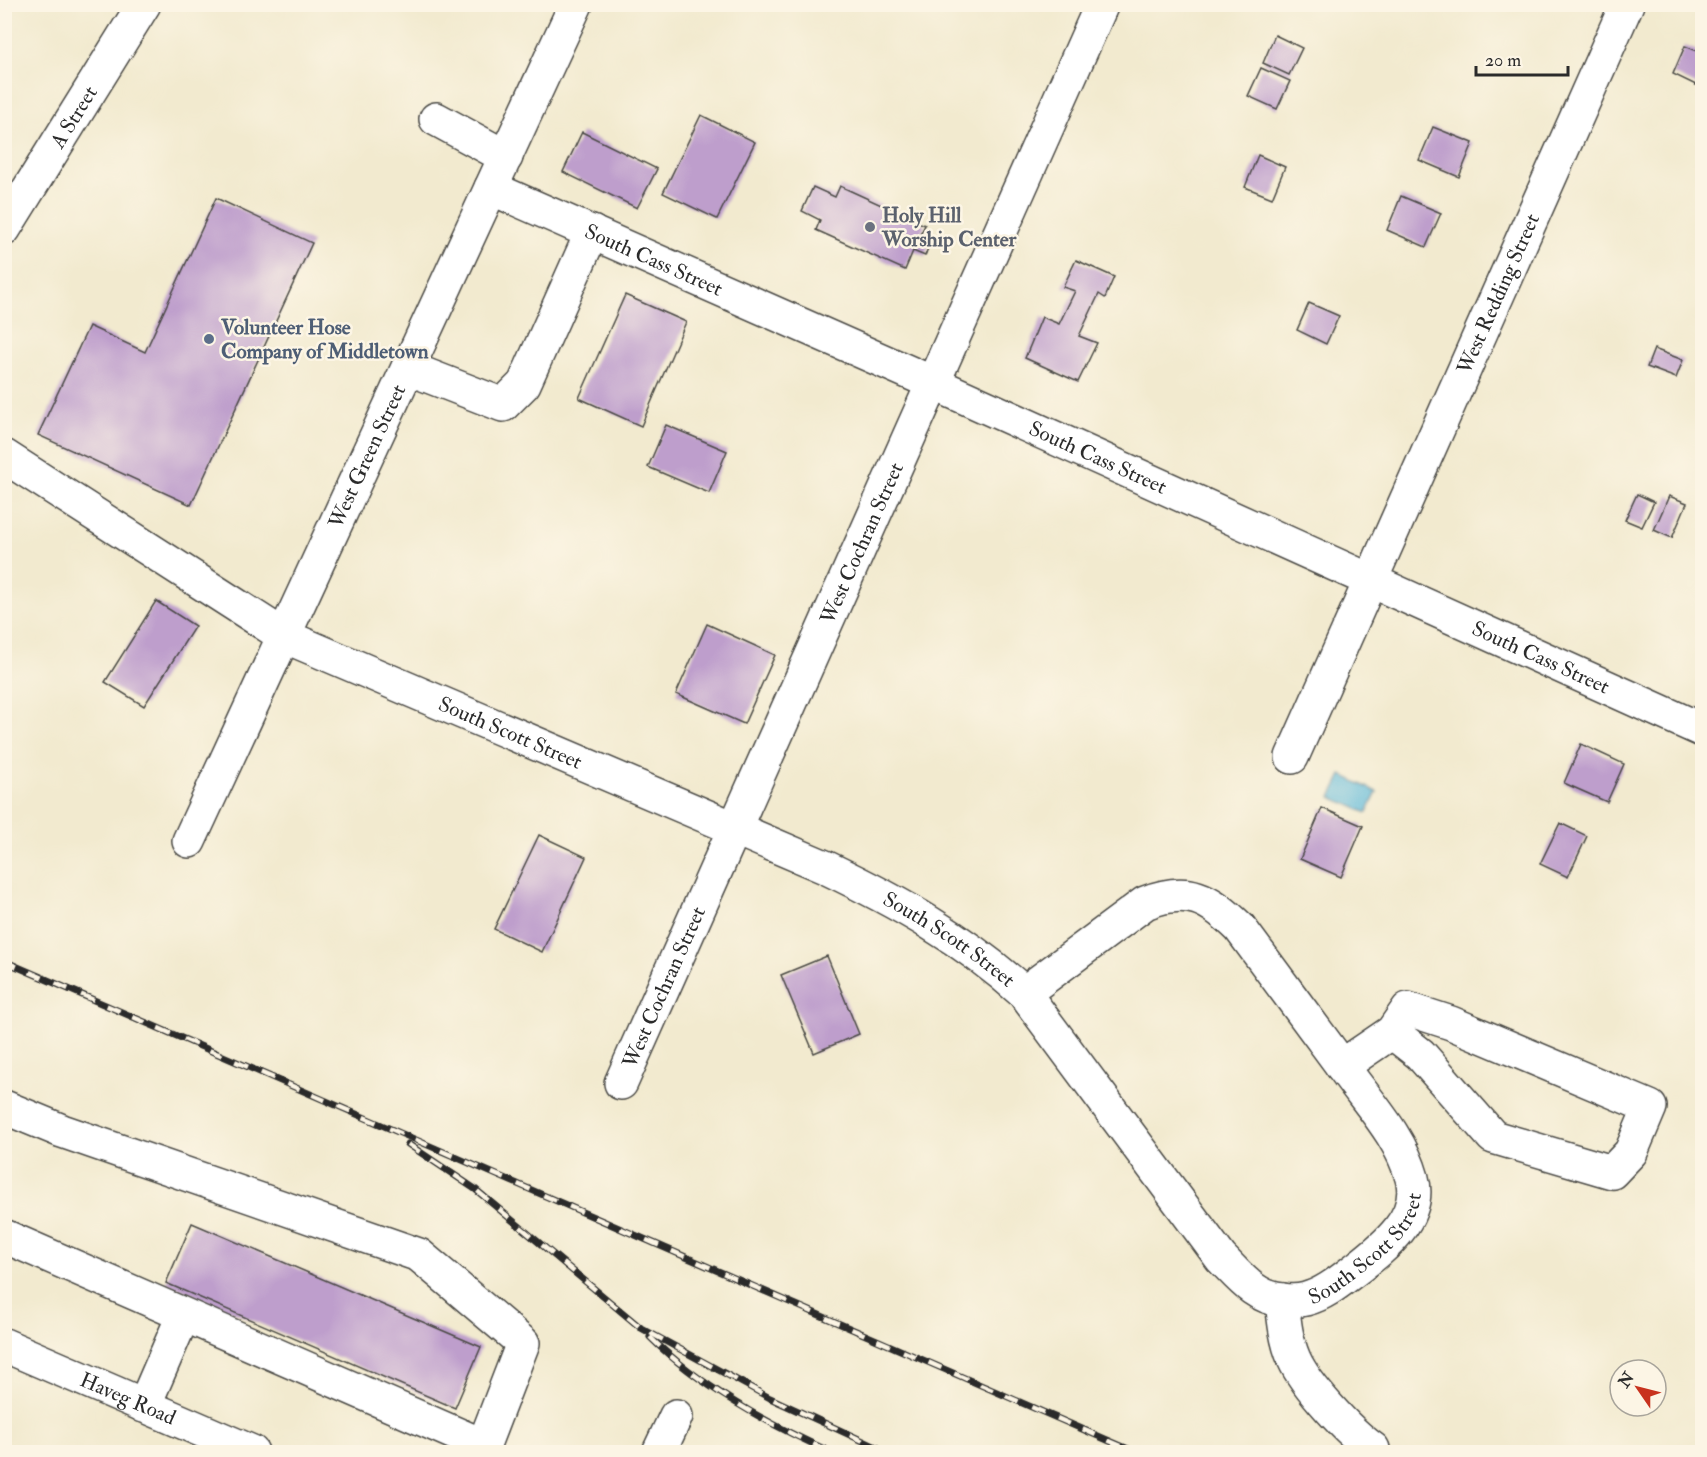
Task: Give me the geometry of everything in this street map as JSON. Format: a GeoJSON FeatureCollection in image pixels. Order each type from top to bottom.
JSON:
{"type":"FeatureCollection","features":[{"type":"Feature","properties":{"kind":"street","name":"A Street"},"geometry":{"type":"LineString","coordinates":[[4,230],[144,4]]}},
{"type":"Feature","properties":{"kind":"street","name":"West Green Street"},"geometry":{"type":"LineString","coordinates":[[189,841],[576,4]]}},
{"type":"Feature","properties":{"kind":"street","name":"West Cochran Street"},"geometry":{"type":"LineString","coordinates":[[621,1083],[1102,4]]}},
{"type":"Feature","properties":{"kind":"street","name":"West Redding Street"},"geometry":{"type":"LineString","coordinates":[[1292,757],[1627,4]]}},
{"type":"Feature","properties":{"kind":"street"},"geometry":{"type":"LineString","coordinates":[[436,119],[506,157]]}},
{"type":"Feature","properties":{"kind":"street","name":"South Cass Street"},"geometry":{"type":"LineString","coordinates":[[491,188],[933,383],[1702,730]]}},
{"type":"Feature","properties":{"kind":"street"},"geometry":{"type":"LineString","coordinates":[[408,368],[502,405],[524,384],[592,232]]}},
{"type":"Feature","properties":{"kind":"street","name":"South Scott Street"},"geometry":{"type":"LineString","coordinates":[[4,456],[284,636],[825,867],[889,898],[947,932],[994,966],[1024,993],[1221,1258],[1248,1286],[1263,1295],[1282,1300],[1304,1300],[1329,1290],[1389,1243],[1403,1223],[1412,1204],[1413,1181],[1404,1156],[1389,1130],[1240,928],[1223,912],[1203,900],[1185,894],[1165,895],[1145,903],[1024,993]]}},
{"type":"Feature","properties":{"kind":"street"},"geometry":{"type":"LineString","coordinates":[[1342,1066],[1400,1020],[1451,1023],[1650,1107],[1631,1152],[1612,1172],[1493,1137],[1420,1054],[1400,1020]]}},
{"type":"Feature","properties":{"kind":"street"},"geometry":{"type":"LineString","coordinates":[[4,1107],[62,1131],[419,1255],[523,1343],[482,1449],[4,1236]]}},
{"type":"Feature","properties":{"kind":"street"},"geometry":{"type":"LineString","coordinates":[[1282,1300],[1286,1330],[1294,1360],[1316,1392],[1356,1437],[1373,1449]]}},
{"type":"Feature","properties":{"kind":"street"},"geometry":{"type":"LineString","coordinates":[[144,1406],[183,1316]]}},
{"type":"Feature","properties":{"kind":"street","name":"Haveg Road"},"geometry":{"type":"LineString","coordinates":[[4,1345],[252,1452]]}},
{"type":"Feature","properties":{"kind":"street"},"geometry":{"type":"LineString","coordinates":[[659,1452],[676,1416]]}},
{"type":"Feature","properties":{"kind":"water"},"geometry":{"type":"Polygon","coordinates":[[[1342,775],[1377,792],[1367,813],[1331,797],[1342,775]]]}},
{"type":"Feature","properties":{"kind":"building"},"geometry":{"type":"Polygon","coordinates":[[[1275,35],[1302,48],[1289,75],[1263,63],[1275,35]]]}},
{"type":"Feature","properties":{"kind":"building"},"geometry":{"type":"Polygon","coordinates":[[[1685,46],[1702,53],[1702,88],[1673,74],[1685,46]]]}},
{"type":"Feature","properties":{"kind":"building"},"geometry":{"type":"Polygon","coordinates":[[[1261,68],[1290,81],[1277,109],[1248,96],[1261,68]]]}},
{"type":"Feature","properties":{"kind":"building"},"geometry":{"type":"Polygon","coordinates":[[[701,115],[755,142],[717,219],[663,193],[701,115]]]}},
{"type":"Feature","properties":{"kind":"building"},"geometry":{"type":"Polygon","coordinates":[[[1433,127],[1473,143],[1459,177],[1419,160],[1433,127]]]}},
{"type":"Feature","properties":{"kind":"building"},"geometry":{"type":"Polygon","coordinates":[[[582,132],[657,169],[637,208],[563,172],[582,132]]]}},
{"type":"Feature","properties":{"kind":"building"},"geometry":{"type":"Polygon","coordinates":[[[1258,155],[1285,167],[1272,198],[1245,187],[1258,155]]]}},
{"type":"Feature","properties":{"kind":"building","name":"Holy Hill Worship Center"},"geometry":{"type":"Polygon","coordinates":[[[840,186],[925,225],[920,235],[931,240],[925,256],[913,251],[905,270],[816,230],[820,220],[802,211],[813,187],[835,197],[840,186]]]}},
{"type":"Feature","properties":{"kind":"building"},"geometry":{"type":"Polygon","coordinates":[[[1401,196],[1441,213],[1426,247],[1387,230],[1401,196]]]}},
{"type":"Feature","properties":{"kind":"building","name":"Volunteer Hose Company of Middletown"},"geometry":{"type":"Polygon","coordinates":[[[216,198],[312,243],[191,505],[38,435],[89,326],[145,352],[216,198]]]}},
{"type":"Feature","properties":{"kind":"building"},"geometry":{"type":"Polygon","coordinates":[[[1076,260],[1114,277],[1105,298],[1099,294],[1079,336],[1097,343],[1078,382],[1025,358],[1042,317],[1059,324],[1075,291],[1063,287],[1076,260]]]}},
{"type":"Feature","properties":{"kind":"building"},"geometry":{"type":"Polygon","coordinates":[[[625,295],[686,322],[641,426],[579,398],[625,295]]]}},
{"type":"Feature","properties":{"kind":"building"},"geometry":{"type":"Polygon","coordinates":[[[1309,303],[1339,316],[1326,344],[1297,330],[1309,303]]]}},
{"type":"Feature","properties":{"kind":"building"},"geometry":{"type":"Polygon","coordinates":[[[1654,349],[1683,360],[1676,378],[1647,367],[1654,349]]]}},
{"type":"Feature","properties":{"kind":"building"},"geometry":{"type":"Polygon","coordinates":[[[666,425],[727,451],[709,493],[648,467],[666,425]]]}},
{"type":"Feature","properties":{"kind":"building"},"geometry":{"type":"Polygon","coordinates":[[[1637,494],[1654,502],[1642,527],[1625,520],[1637,494]]]}},
{"type":"Feature","properties":{"kind":"building"},"geometry":{"type":"Polygon","coordinates":[[[1669,496],[1687,503],[1672,538],[1654,530],[1669,496]]]}},
{"type":"Feature","properties":{"kind":"building"},"geometry":{"type":"Polygon","coordinates":[[[156,601],[195,626],[144,706],[105,682],[156,601]]]}},
{"type":"Feature","properties":{"kind":"building"},"geometry":{"type":"Polygon","coordinates":[[[707,624],[775,655],[744,724],[676,694],[707,624]]]}},
{"type":"Feature","properties":{"kind":"building"},"geometry":{"type":"Polygon","coordinates":[[[1581,744],[1624,764],[1607,802],[1564,783],[1581,744]]]}},
{"type":"Feature","properties":{"kind":"building"},"geometry":{"type":"Polygon","coordinates":[[[1322,808],[1363,826],[1341,877],[1300,859],[1322,808]]]}},
{"type":"Feature","properties":{"kind":"building"},"geometry":{"type":"Polygon","coordinates":[[[1560,823],[1587,836],[1568,877],[1540,864],[1560,823]]]}},
{"type":"Feature","properties":{"kind":"building"},"geometry":{"type":"Polygon","coordinates":[[[539,835],[586,857],[542,952],[494,929],[539,835]]]}},
{"type":"Feature","properties":{"kind":"building"},"geometry":{"type":"Polygon","coordinates":[[[827,956],[859,1034],[814,1053],[781,975],[827,956]]]}},
{"type":"Feature","properties":{"kind":"building"},"geometry":{"type":"Polygon","coordinates":[[[192,1223],[481,1347],[455,1408],[166,1283],[192,1223]]]}},
{"type":"Feature","properties":{"kind":"railway"},"geometry":{"type":"LineString","coordinates":[[4,961],[1135,1452]]}},
{"type":"Feature","properties":{"kind":"railway"},"geometry":{"type":"LineString","coordinates":[[408,1144],[475,1189],[641,1328],[770,1398],[887,1452]]}},
{"type":"Feature","properties":{"kind":"railway"},"geometry":{"type":"LineString","coordinates":[[650,1337],[669,1355],[735,1402],[831,1452]]}},
{"type":"Feature","properties":{"kind":"place","name":"Holy Hill Worship Center"},"geometry":{"type":"Point","coordinates":[870,227]}},
{"type":"Feature","properties":{"kind":"place","name":"Volunteer Hose Company of Middletown"},"geometry":{"type":"Point","coordinates":[209,339]}}]}
